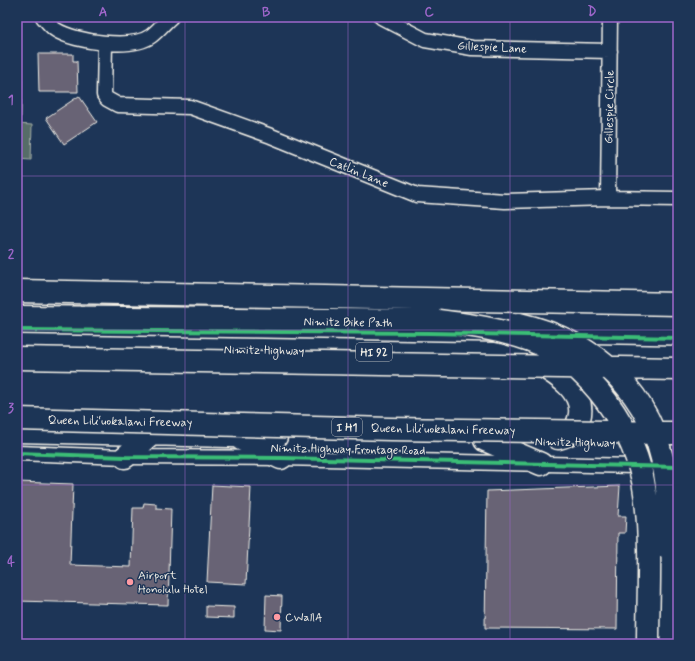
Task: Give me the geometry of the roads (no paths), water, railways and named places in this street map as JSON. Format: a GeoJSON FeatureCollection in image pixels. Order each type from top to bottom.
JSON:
{"type":"FeatureCollection","features":[{"type":"Feature","properties":{"kind":"main road"},"geometry":{"type":"LineString","coordinates":[[17,291],[678,304]]}},
{"type":"Feature","properties":{"kind":"main road"},"geometry":{"type":"LineString","coordinates":[[17,317],[513,323],[539,329],[565,338],[589,352],[610,368],[630,388],[644,411],[656,439],[665,473],[668,549],[664,644]]}},
{"type":"Feature","properties":{"kind":"main road"},"geometry":{"type":"LineString","coordinates":[[438,321],[475,326],[531,340],[558,356],[583,375],[600,393],[623,425],[638,458],[645,492],[648,526],[648,644]]}},
{"type":"Feature","properties":{"kind":"main road","name":"Nimitz Highway"},"geometry":{"type":"LineString","coordinates":[[17,346],[678,357]]}},
{"type":"Feature","properties":{"kind":"main road"},"geometry":{"type":"LineString","coordinates":[[523,354],[552,371],[568,384],[576,394],[581,412],[576,429],[569,435],[545,441]]}},
{"type":"Feature","properties":{"kind":"main road"},"geometry":{"type":"LineString","coordinates":[[17,358],[678,370]]}},
{"type":"Feature","properties":{"kind":"main road","name":"Queen Liliʻuokalani Freeway"},"geometry":{"type":"LineString","coordinates":[[17,419],[390,429],[678,433]]}},
{"type":"Feature","properties":{"kind":"main road","name":"Nimitz Highway"},"geometry":{"type":"LineString","coordinates":[[17,431],[678,443]]}},
{"type":"Feature","properties":{"kind":"main road"},"geometry":{"type":"LineString","coordinates":[[125,457],[152,434]]}},
{"type":"Feature","properties":{"kind":"main road"},"geometry":{"type":"LineString","coordinates":[[234,436],[281,458]]}},
{"type":"Feature","properties":{"kind":"main road"},"geometry":{"type":"LineString","coordinates":[[485,440],[541,464]]}},
{"type":"Feature","properties":{"kind":"street"},"geometry":{"type":"LineString","coordinates":[[43,17],[55,30],[75,39],[105,43],[129,43],[150,37],[171,17]]}},
{"type":"Feature","properties":{"kind":"street","name":"Gillespie Lane"},"geometry":{"type":"LineString","coordinates":[[381,17],[425,40],[472,48],[610,51]]}},
{"type":"Feature","properties":{"kind":"street","name":"Gillespie Circle"},"geometry":{"type":"LineString","coordinates":[[608,198],[610,17]]}},
{"type":"Feature","properties":{"kind":"street","name":"Catlin Lane"},"geometry":{"type":"LineString","coordinates":[[105,43],[104,95],[107,99],[118,105],[190,107],[271,136],[417,195],[505,201],[608,198],[678,199]]}},
{"type":"Feature","properties":{"kind":"street","name":"Nimitz Highway Frontage Road"},"geometry":{"type":"LineString","coordinates":[[17,453],[125,457],[281,458],[678,466]]}},
{"type":"Feature","properties":{"kind":"street"},"geometry":{"type":"LineString","coordinates":[[668,644],[678,478]]}},
{"type":"Feature","properties":{"kind":"place","name":"Airport Honolulu Hotel"},"geometry":{"type":"Point","coordinates":[130,582]}},
{"type":"Feature","properties":{"kind":"place","name":"CWallA"},"geometry":{"type":"Point","coordinates":[277,617]}}]}
